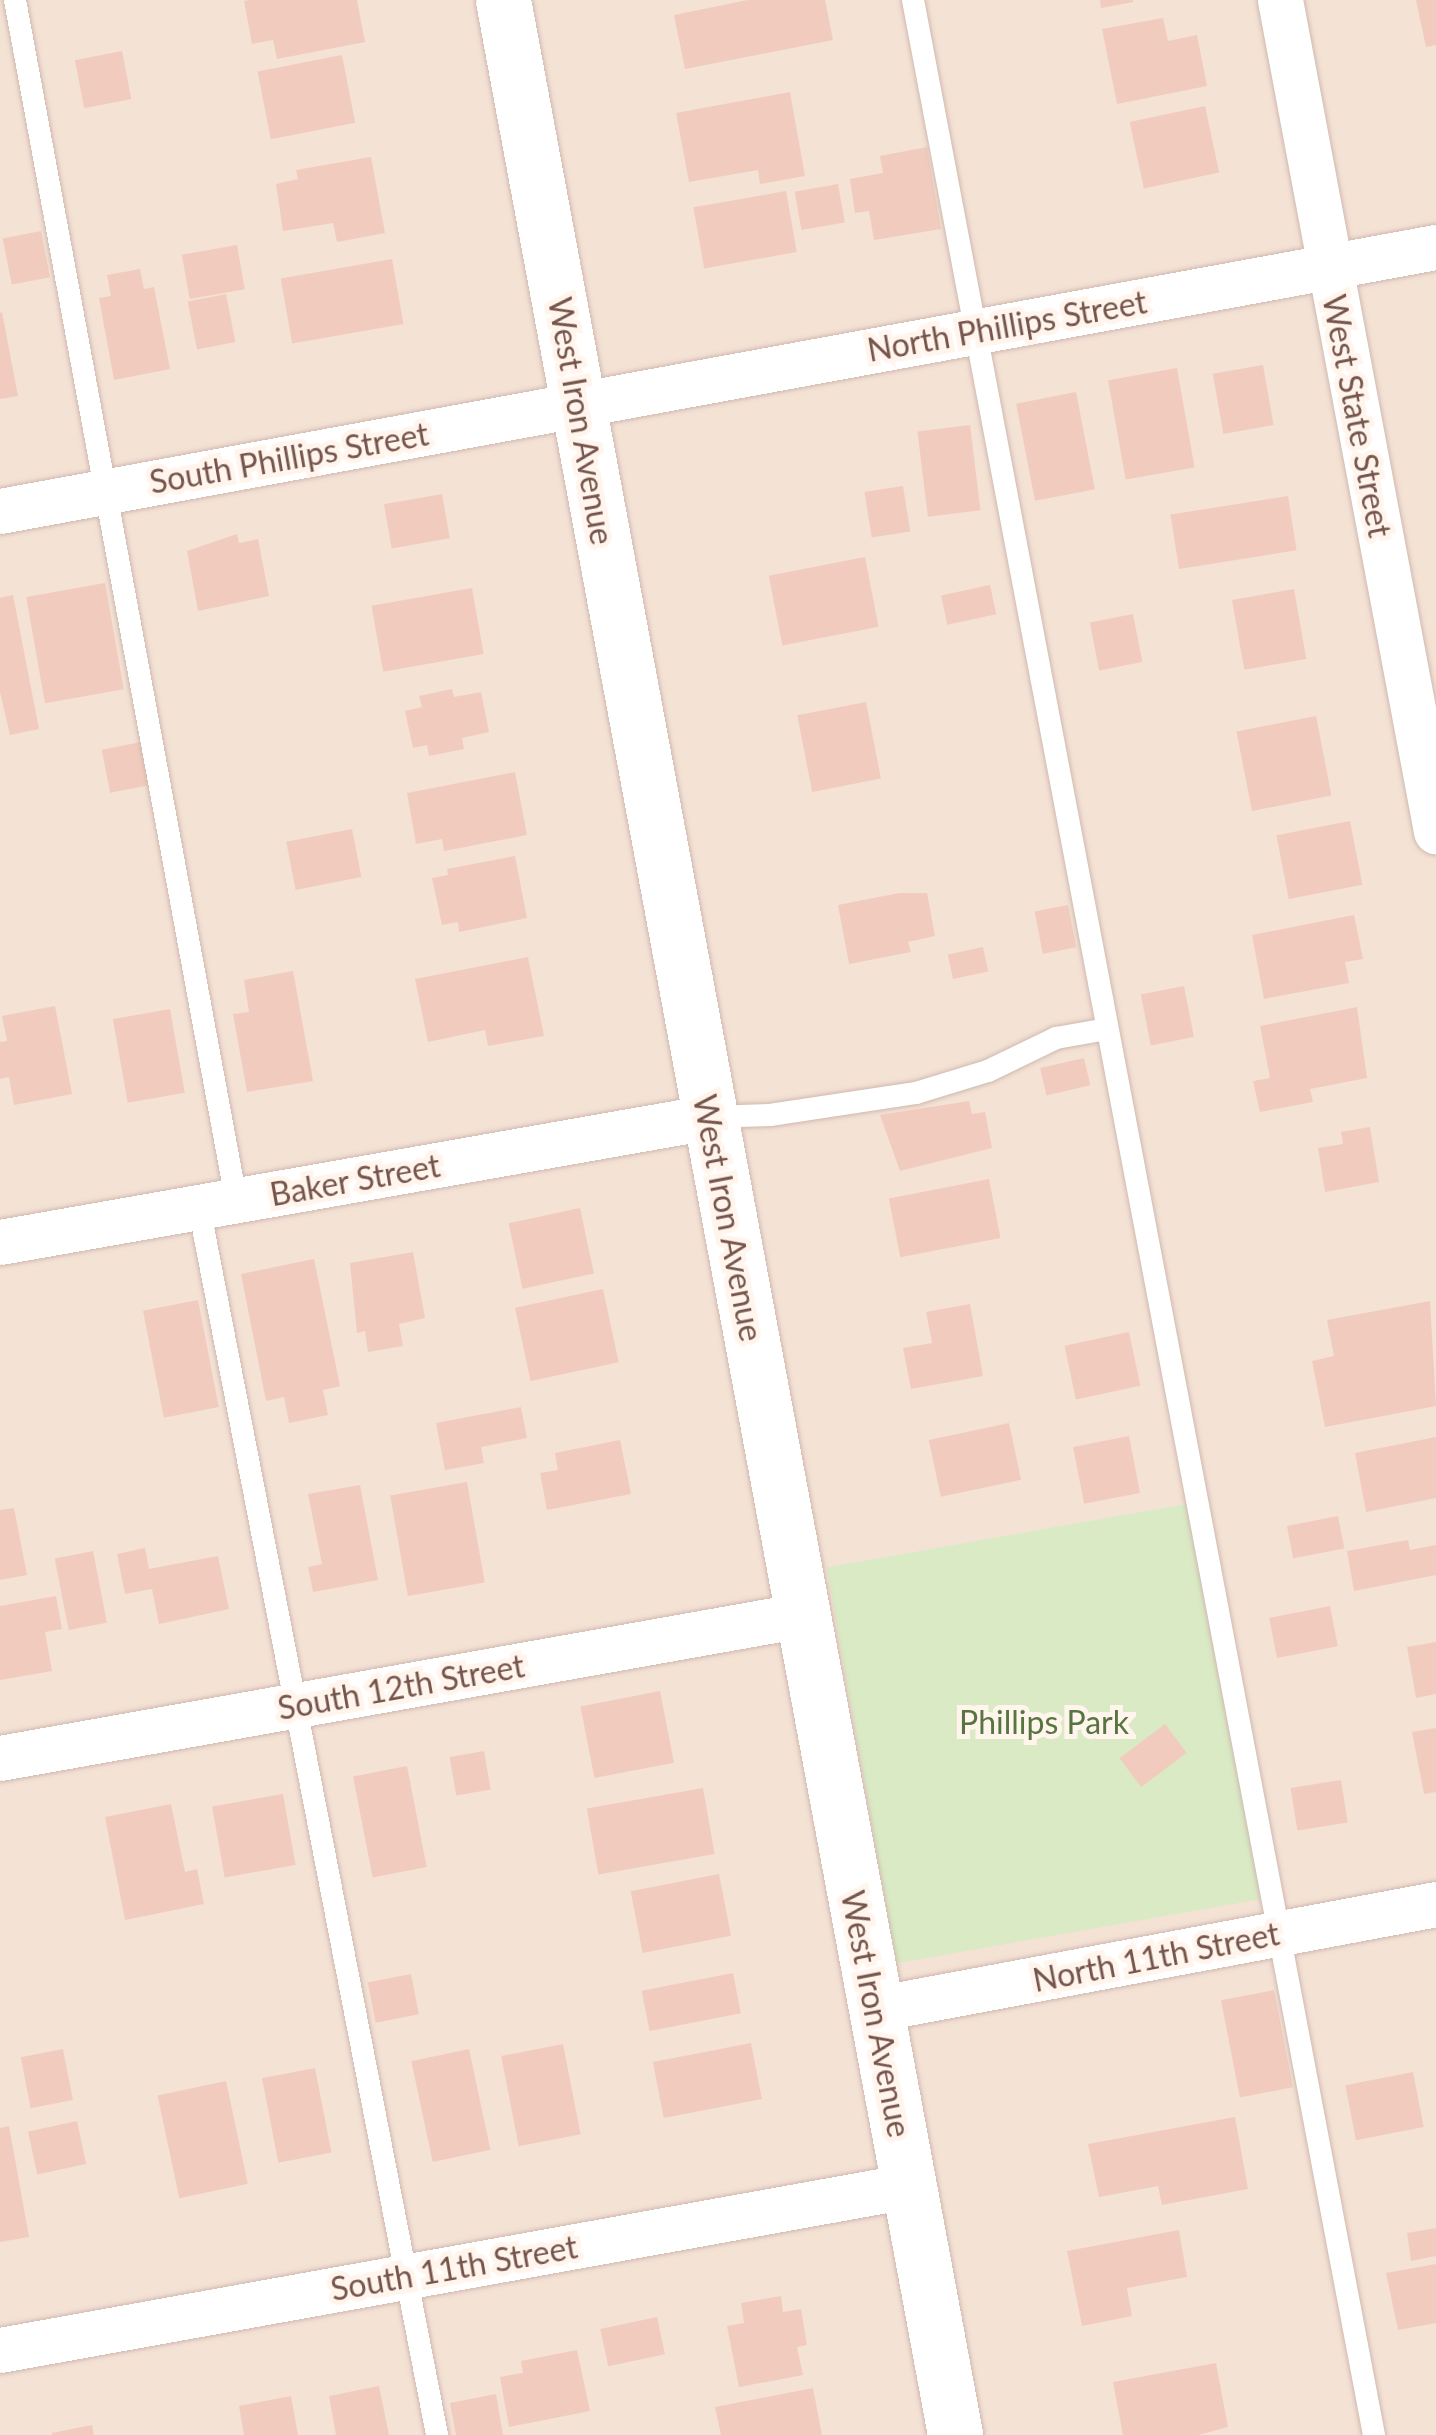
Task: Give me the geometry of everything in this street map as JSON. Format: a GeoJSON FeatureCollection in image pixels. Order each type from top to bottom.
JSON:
{"type":"FeatureCollection","features":[{"type":"Feature","properties":{"kind":"street","name":"West Iron Avenue"},"geometry":{"type":"LineString","coordinates":[[503,0],[954,2435]]}},
{"type":"Feature","properties":{"kind":"street","name":"West State Street"},"geometry":{"type":"LineString","coordinates":[[1280,0],[1436,831]]}},
{"type":"Feature","properties":{"kind":"street","name":"North Phillips Street"},"geometry":{"type":"LineString","coordinates":[[578,405],[1436,247]]}},
{"type":"Feature","properties":{"kind":"street","name":"South Phillips Street"},"geometry":{"type":"LineString","coordinates":[[0,512],[578,405]]}},
{"type":"Feature","properties":{"kind":"street","name":"Baker Street"},"geometry":{"type":"LineString","coordinates":[[0,1242],[709,1117]]}},
{"type":"Feature","properties":{"kind":"street","name":"South 12th Street"},"geometry":{"type":"LineString","coordinates":[[0,1758],[802,1615]]}},
{"type":"Feature","properties":{"kind":"street","name":"North 11th Street"},"geometry":{"type":"LineString","coordinates":[[875,2009],[1436,1904]]}},
{"type":"Feature","properties":{"kind":"street","name":"South 11th Street"},"geometry":{"type":"LineString","coordinates":[[0,2350],[908,2186]]}},
{"type":"Feature","properties":{"kind":"lane"},"geometry":{"type":"LineString","coordinates":[[15,0],[108,492],[294,1706],[437,2435]]}},
{"type":"Feature","properties":{"kind":"lane"},"geometry":{"type":"LineString","coordinates":[[913,0],[1374,2435]]}},
{"type":"Feature","properties":{"kind":"lane"},"geometry":{"type":"LineString","coordinates":[[709,1117],[770,1115],[916,1093],[988,1071],[1056,1038],[1107,1029]]}},
{"type":"Feature","properties":{"kind":"shaded area"},"geometry":{"type":"Polygon","coordinates":[[[0,0],[1436,0],[1436,2435],[0,2435],[0,0]]]}},
{"type":"Feature","properties":{"kind":"green space","name":"Phillips Park"},"geometry":{"type":"Polygon","coordinates":[[[1192,1503],[1262,1899],[896,1963],[827,1567],[1192,1503]]]}},
{"type":"Feature","properties":{"kind":"building"},"geometry":{"type":"Polygon","coordinates":[[[357,0],[365,42],[277,59],[273,40],[252,44],[244,1],[357,0]]]}},
{"type":"Feature","properties":{"kind":"building"},"geometry":{"type":"Polygon","coordinates":[[[748,0],[825,0],[833,40],[685,69],[674,15],[748,0]]]}},
{"type":"Feature","properties":{"kind":"building"},"geometry":{"type":"Polygon","coordinates":[[[1100,0],[1133,0],[1133,2],[1101,8],[1100,0]]]}},
{"type":"Feature","properties":{"kind":"building"},"geometry":{"type":"Polygon","coordinates":[[[1416,0],[1436,0],[1436,45],[1426,47],[1416,0]]]}},
{"type":"Feature","properties":{"kind":"building"},"geometry":{"type":"Polygon","coordinates":[[[1163,18],[1168,41],[1197,35],[1207,86],[1117,104],[1102,29],[1163,18]]]}},
{"type":"Feature","properties":{"kind":"building"},"geometry":{"type":"Polygon","coordinates":[[[122,51],[131,99],[84,108],[75,60],[122,51]]]}},
{"type":"Feature","properties":{"kind":"building"},"geometry":{"type":"Polygon","coordinates":[[[342,55],[355,123],[271,139],[258,71],[342,55]]]}},
{"type":"Feature","properties":{"kind":"building"},"geometry":{"type":"Polygon","coordinates":[[[790,92],[805,176],[760,184],[758,170],[689,182],[676,113],[790,92]]]}},
{"type":"Feature","properties":{"kind":"building"},"geometry":{"type":"Polygon","coordinates":[[[1205,106],[1219,173],[1144,189],[1130,122],[1205,106]]]}},
{"type":"Feature","properties":{"kind":"building"},"geometry":{"type":"Polygon","coordinates":[[[927,147],[941,229],[874,240],[869,211],[855,213],[850,179],[883,173],[880,156],[927,147]]]}},
{"type":"Feature","properties":{"kind":"building"},"geometry":{"type":"Polygon","coordinates":[[[371,157],[385,233],[337,242],[333,223],[283,231],[276,184],[298,179],[296,170],[371,157]]]}},
{"type":"Feature","properties":{"kind":"building"},"geometry":{"type":"Polygon","coordinates":[[[838,184],[845,222],[801,230],[795,192],[838,184]]]}},
{"type":"Feature","properties":{"kind":"building"},"geometry":{"type":"Polygon","coordinates":[[[786,191],[797,252],[704,268],[693,207],[786,191]]]}},
{"type":"Feature","properties":{"kind":"building"},"geometry":{"type":"Polygon","coordinates":[[[41,231],[50,277],[12,285],[3,238],[41,231]]]}},
{"type":"Feature","properties":{"kind":"building"},"geometry":{"type":"Polygon","coordinates":[[[237,245],[245,289],[190,299],[182,255],[237,245]]]}},
{"type":"Feature","properties":{"kind":"building"},"geometry":{"type":"Polygon","coordinates":[[[392,259],[403,324],[292,344],[281,279],[392,259]]]}},
{"type":"Feature","properties":{"kind":"building"},"geometry":{"type":"Polygon","coordinates":[[[140,269],[144,289],[154,287],[170,369],[114,380],[99,298],[111,296],[107,275],[140,269]]]}},
{"type":"Feature","properties":{"kind":"building"},"geometry":{"type":"Polygon","coordinates":[[[226,294],[235,342],[197,350],[188,301],[226,294]]]}},
{"type":"Feature","properties":{"kind":"building"},"geometry":{"type":"Polygon","coordinates":[[[0,313],[18,396],[0,399],[0,313]]]}},
{"type":"Feature","properties":{"kind":"building"},"geometry":{"type":"Polygon","coordinates":[[[1263,365],[1274,425],[1223,434],[1213,374],[1263,365]]]}},
{"type":"Feature","properties":{"kind":"building"},"geometry":{"type":"Polygon","coordinates":[[[1177,368],[1195,467],[1126,480],[1108,380],[1177,368]]]}},
{"type":"Feature","properties":{"kind":"building"},"geometry":{"type":"Polygon","coordinates":[[[1076,392],[1095,489],[1035,501],[1016,404],[1076,392]]]}},
{"type":"Feature","properties":{"kind":"building"},"geometry":{"type":"Polygon","coordinates":[[[970,425],[980,510],[928,517],[917,431],[970,425]]]}},
{"type":"Feature","properties":{"kind":"building"},"geometry":{"type":"Polygon","coordinates":[[[903,486],[910,531],[872,538],[864,492],[903,486]]]}},
{"type":"Feature","properties":{"kind":"building"},"geometry":{"type":"Polygon","coordinates":[[[442,494],[450,538],[392,549],[384,504],[442,494]]]}},
{"type":"Feature","properties":{"kind":"building"},"geometry":{"type":"Polygon","coordinates":[[[1288,496],[1297,550],[1179,569],[1170,515],[1288,496]]]}},
{"type":"Feature","properties":{"kind":"building"},"geometry":{"type":"Polygon","coordinates":[[[237,534],[239,543],[258,539],[269,596],[198,611],[187,551],[237,534]]]}},
{"type":"Feature","properties":{"kind":"building"},"geometry":{"type":"Polygon","coordinates":[[[865,557],[879,627],[782,645],[769,576],[865,557]]]}},
{"type":"Feature","properties":{"kind":"building"},"geometry":{"type":"Polygon","coordinates":[[[105,583],[124,689],[45,703],[26,597],[105,583]]]}},
{"type":"Feature","properties":{"kind":"building"},"geometry":{"type":"Polygon","coordinates":[[[990,585],[996,614],[947,625],[941,595],[990,585]]]}},
{"type":"Feature","properties":{"kind":"building"},"geometry":{"type":"Polygon","coordinates":[[[472,588],[484,654],[383,672],[372,606],[472,588]]]}},
{"type":"Feature","properties":{"kind":"building"},"geometry":{"type":"Polygon","coordinates":[[[1294,589],[1306,659],[1244,670],[1232,600],[1294,589]]]}},
{"type":"Feature","properties":{"kind":"building"},"geometry":{"type":"Polygon","coordinates":[[[13,595],[39,729],[10,735],[0,692],[0,598],[13,595]]]}},
{"type":"Feature","properties":{"kind":"building"},"geometry":{"type":"Polygon","coordinates":[[[1133,614],[1142,662],[1099,670],[1090,622],[1133,614]]]}},
{"type":"Feature","properties":{"kind":"building"},"geometry":{"type":"Polygon","coordinates":[[[452,689],[454,697],[481,692],[489,732],[462,738],[464,749],[429,756],[427,745],[413,748],[405,711],[422,707],[419,696],[452,689]]]}},
{"type":"Feature","properties":{"kind":"building"},"geometry":{"type":"Polygon","coordinates":[[[866,702],[881,779],[812,792],[797,715],[866,702]]]}},
{"type":"Feature","properties":{"kind":"building"},"geometry":{"type":"Polygon","coordinates":[[[1316,716],[1331,796],[1252,811],[1236,731],[1316,716]]]}},
{"type":"Feature","properties":{"kind":"building"},"geometry":{"type":"Polygon","coordinates":[[[141,742],[149,785],[110,793],[102,750],[141,742]]]}},
{"type":"Feature","properties":{"kind":"building"},"geometry":{"type":"Polygon","coordinates":[[[515,772],[527,835],[444,851],[442,839],[416,844],[407,793],[515,772]]]}},
{"type":"Feature","properties":{"kind":"building"},"geometry":{"type":"Polygon","coordinates":[[[1350,821],[1362,885],[1289,899],[1276,835],[1350,821]]]}},
{"type":"Feature","properties":{"kind":"building"},"geometry":{"type":"Polygon","coordinates":[[[352,829],[361,877],[296,890],[286,842],[352,829]]]}},
{"type":"Feature","properties":{"kind":"building"},"geometry":{"type":"Polygon","coordinates":[[[515,856],[527,918],[459,932],[458,922],[442,925],[432,878],[448,875],[447,869],[515,856]]]}},
{"type":"Feature","properties":{"kind":"building"},"geometry":{"type":"Polygon","coordinates":[[[899,893],[927,893],[935,936],[908,942],[911,952],[849,964],[838,905],[899,893]]]}},
{"type":"Feature","properties":{"kind":"building"},"geometry":{"type":"Polygon","coordinates":[[[1068,905],[1076,947],[1043,954],[1035,911],[1068,905]]]}},
{"type":"Feature","properties":{"kind":"building"},"geometry":{"type":"Polygon","coordinates":[[[1354,915],[1363,959],[1345,962],[1349,983],[1264,999],[1252,935],[1354,915]]]}},
{"type":"Feature","properties":{"kind":"building"},"geometry":{"type":"Polygon","coordinates":[[[983,947],[988,971],[953,979],[948,954],[983,947]]]}},
{"type":"Feature","properties":{"kind":"building"},"geometry":{"type":"Polygon","coordinates":[[[528,957],[544,1036],[488,1046],[485,1030],[428,1042],[415,979],[528,957]]]}},
{"type":"Feature","properties":{"kind":"building"},"geometry":{"type":"Polygon","coordinates":[[[293,971],[313,1081],[247,1092],[233,1014],[249,1012],[244,980],[293,971]]]}},
{"type":"Feature","properties":{"kind":"building"},"geometry":{"type":"Polygon","coordinates":[[[1184,986],[1194,1037],[1151,1045],[1141,994],[1184,986]]]}},
{"type":"Feature","properties":{"kind":"building"},"geometry":{"type":"Polygon","coordinates":[[[55,1006],[72,1094],[14,1105],[9,1077],[0,1079],[0,1042],[7,1041],[2,1016],[55,1006]]]}},
{"type":"Feature","properties":{"kind":"building"},"geometry":{"type":"Polygon","coordinates":[[[1357,1007],[1367,1078],[1310,1089],[1313,1102],[1260,1112],[1253,1081],[1270,1078],[1260,1026],[1357,1007]]]}},
{"type":"Feature","properties":{"kind":"building"},"geometry":{"type":"Polygon","coordinates":[[[170,1009],[185,1093],[128,1103],[113,1019],[170,1009]]]}},
{"type":"Feature","properties":{"kind":"building"},"geometry":{"type":"Polygon","coordinates":[[[1084,1058],[1090,1085],[1046,1095],[1040,1068],[1084,1058]]]}},
{"type":"Feature","properties":{"kind":"building"},"geometry":{"type":"Polygon","coordinates":[[[969,1101],[972,1114],[985,1112],[992,1148],[900,1171],[880,1115],[969,1101]]]}},
{"type":"Feature","properties":{"kind":"building"},"geometry":{"type":"Polygon","coordinates":[[[1370,1127],[1379,1182],[1325,1192],[1318,1148],[1343,1144],[1341,1132],[1370,1127]]]}},
{"type":"Feature","properties":{"kind":"building"},"geometry":{"type":"Polygon","coordinates":[[[989,1179],[1000,1238],[900,1257],[889,1198],[989,1179]]]}},
{"type":"Feature","properties":{"kind":"building"},"geometry":{"type":"Polygon","coordinates":[[[580,1208],[594,1274],[523,1289],[509,1223],[580,1208]]]}},
{"type":"Feature","properties":{"kind":"building"},"geometry":{"type":"Polygon","coordinates":[[[413,1252],[425,1318],[399,1324],[403,1346],[368,1352],[365,1331],[357,1333],[350,1263],[413,1252]]]}},
{"type":"Feature","properties":{"kind":"building"},"geometry":{"type":"Polygon","coordinates":[[[314,1259],[340,1386],[323,1390],[328,1415],[289,1423],[284,1397],[266,1401],[241,1274],[314,1259]]]}},
{"type":"Feature","properties":{"kind":"building"},"geometry":{"type":"Polygon","coordinates":[[[603,1289],[619,1362],[531,1381],[515,1308],[603,1289]]]}},
{"type":"Feature","properties":{"kind":"building"},"geometry":{"type":"Polygon","coordinates":[[[198,1300],[219,1407],[164,1418],[143,1311],[198,1300]]]}},
{"type":"Feature","properties":{"kind":"building"},"geometry":{"type":"Polygon","coordinates":[[[1430,1301],[1436,1406],[1325,1427],[1312,1361],[1334,1356],[1327,1320],[1430,1301]]]}},
{"type":"Feature","properties":{"kind":"building"},"geometry":{"type":"Polygon","coordinates":[[[970,1304],[983,1376],[911,1389],[903,1348],[932,1343],[926,1312],[970,1304]]]}},
{"type":"Feature","properties":{"kind":"building"},"geometry":{"type":"Polygon","coordinates":[[[1129,1332],[1140,1386],[1076,1400],[1064,1346],[1129,1332]]]}},
{"type":"Feature","properties":{"kind":"building"},"geometry":{"type":"Polygon","coordinates":[[[521,1407],[527,1438],[481,1447],[484,1463],[445,1470],[436,1423],[521,1407]]]}},
{"type":"Feature","properties":{"kind":"building"},"geometry":{"type":"Polygon","coordinates":[[[1009,1423],[1021,1480],[941,1497],[929,1440],[1009,1423]]]}},
{"type":"Feature","properties":{"kind":"building"},"geometry":{"type":"Polygon","coordinates":[[[1129,1436],[1140,1493],[1084,1504],[1073,1447],[1129,1436]]]}},
{"type":"Feature","properties":{"kind":"building"},"geometry":{"type":"Polygon","coordinates":[[[1436,1437],[1436,1498],[1366,1512],[1355,1453],[1436,1437]]]}},
{"type":"Feature","properties":{"kind":"building"},"geometry":{"type":"Polygon","coordinates":[[[620,1440],[631,1494],[547,1510],[540,1473],[558,1470],[555,1453],[620,1440]]]}},
{"type":"Feature","properties":{"kind":"building"},"geometry":{"type":"Polygon","coordinates":[[[467,1482],[485,1582],[408,1596],[390,1496],[467,1482]]]}},
{"type":"Feature","properties":{"kind":"building"},"geometry":{"type":"Polygon","coordinates":[[[360,1485],[378,1580],[313,1592],[308,1567],[322,1564],[308,1494],[360,1485]]]}},
{"type":"Feature","properties":{"kind":"building"},"geometry":{"type":"Polygon","coordinates":[[[14,1508],[27,1575],[0,1580],[0,1510],[14,1508]]]}},
{"type":"Feature","properties":{"kind":"building"},"geometry":{"type":"Polygon","coordinates":[[[1338,1516],[1344,1548],[1293,1558],[1287,1526],[1338,1516]]]}},
{"type":"Feature","properties":{"kind":"building"},"geometry":{"type":"Polygon","coordinates":[[[1408,1540],[1410,1550],[1436,1545],[1436,1575],[1354,1591],[1347,1551],[1408,1540]]]}},
{"type":"Feature","properties":{"kind":"building"},"geometry":{"type":"Polygon","coordinates":[[[145,1548],[149,1569],[218,1556],[229,1609],[159,1624],[152,1589],[125,1594],[117,1554],[145,1548]]]}},
{"type":"Feature","properties":{"kind":"building"},"geometry":{"type":"Polygon","coordinates":[[[93,1551],[107,1623],[69,1630],[55,1558],[93,1551]]]}},
{"type":"Feature","properties":{"kind":"building"},"geometry":{"type":"Polygon","coordinates":[[[56,1596],[62,1629],[45,1632],[52,1671],[0,1680],[0,1606],[56,1596]]]}},
{"type":"Feature","properties":{"kind":"building"},"geometry":{"type":"Polygon","coordinates":[[[1330,1606],[1338,1646],[1277,1658],[1269,1618],[1330,1606]]]}},
{"type":"Feature","properties":{"kind":"building"},"geometry":{"type":"Polygon","coordinates":[[[1436,1642],[1436,1694],[1416,1698],[1407,1647],[1436,1642]]]}},
{"type":"Feature","properties":{"kind":"building"},"geometry":{"type":"Polygon","coordinates":[[[660,1691],[674,1763],[594,1778],[580,1706],[660,1691]]]}},
{"type":"Feature","properties":{"kind":"building"},"geometry":{"type":"Polygon","coordinates":[[[1165,1724],[1187,1753],[1141,1787],[1119,1758],[1165,1724]]]}},
{"type":"Feature","properties":{"kind":"building"},"geometry":{"type":"Polygon","coordinates":[[[1436,1728],[1436,1792],[1424,1794],[1412,1732],[1436,1728]]]}},
{"type":"Feature","properties":{"kind":"building"},"geometry":{"type":"Polygon","coordinates":[[[484,1751],[491,1789],[456,1795],[450,1757],[484,1751]]]}},
{"type":"Feature","properties":{"kind":"building"},"geometry":{"type":"Polygon","coordinates":[[[407,1766],[427,1867],[373,1878],[353,1776],[407,1766]]]}},
{"type":"Feature","properties":{"kind":"building"},"geometry":{"type":"Polygon","coordinates":[[[1341,1780],[1348,1822],[1297,1830],[1291,1788],[1341,1780]]]}},
{"type":"Feature","properties":{"kind":"building"},"geometry":{"type":"Polygon","coordinates":[[[703,1788],[715,1854],[598,1874],[587,1808],[703,1788]]]}},
{"type":"Feature","properties":{"kind":"building"},"geometry":{"type":"Polygon","coordinates":[[[283,1794],[296,1865],[225,1877],[212,1807],[283,1794]]]}},
{"type":"Feature","properties":{"kind":"building"},"geometry":{"type":"Polygon","coordinates":[[[171,1804],[185,1872],[197,1869],[204,1904],[125,1920],[105,1817],[171,1804]]]}},
{"type":"Feature","properties":{"kind":"building"},"geometry":{"type":"Polygon","coordinates":[[[719,1874],[731,1936],[643,1953],[631,1891],[719,1874]]]}},
{"type":"Feature","properties":{"kind":"building"},"geometry":{"type":"Polygon","coordinates":[[[733,1973],[741,2013],[650,2031],[642,1991],[733,1973]]]}},
{"type":"Feature","properties":{"kind":"building"},"geometry":{"type":"Polygon","coordinates":[[[411,1974],[419,2014],[376,2023],[368,1982],[411,1974]]]}},
{"type":"Feature","properties":{"kind":"building"},"geometry":{"type":"Polygon","coordinates":[[[1274,1990],[1293,2087],[1240,2097],[1221,2000],[1274,1990]]]}},
{"type":"Feature","properties":{"kind":"building"},"geometry":{"type":"Polygon","coordinates":[[[751,2043],[762,2099],[664,2118],[653,2062],[751,2043]]]}},
{"type":"Feature","properties":{"kind":"building"},"geometry":{"type":"Polygon","coordinates":[[[563,2044],[581,2134],[519,2146],[501,2056],[563,2044]]]}},
{"type":"Feature","properties":{"kind":"building"},"geometry":{"type":"Polygon","coordinates":[[[63,2049],[73,2100],[31,2108],[21,2057],[63,2049]]]}},
{"type":"Feature","properties":{"kind":"building"},"geometry":{"type":"Polygon","coordinates":[[[469,2049],[490,2150],[433,2162],[411,2061],[469,2049]]]}},
{"type":"Feature","properties":{"kind":"building"},"geometry":{"type":"Polygon","coordinates":[[[315,2068],[331,2152],[278,2163],[262,2078],[315,2068]]]}},
{"type":"Feature","properties":{"kind":"building"},"geometry":{"type":"Polygon","coordinates":[[[1413,2072],[1424,2127],[1356,2140],[1345,2085],[1413,2072]]]}},
{"type":"Feature","properties":{"kind":"building"},"geometry":{"type":"Polygon","coordinates":[[[226,2081],[248,2184],[179,2198],[158,2096],[226,2081]]]}},
{"type":"Feature","properties":{"kind":"building"},"geometry":{"type":"Polygon","coordinates":[[[1235,2117],[1248,2189],[1162,2205],[1158,2186],[1099,2197],[1088,2144],[1235,2117]]]}},
{"type":"Feature","properties":{"kind":"building"},"geometry":{"type":"Polygon","coordinates":[[[77,2121],[86,2164],[37,2174],[28,2131],[77,2121]]]}},
{"type":"Feature","properties":{"kind":"building"},"geometry":{"type":"Polygon","coordinates":[[[9,2126],[29,2237],[0,2242],[0,2128],[9,2126]]]}},
{"type":"Feature","properties":{"kind":"building"},"geometry":{"type":"Polygon","coordinates":[[[1436,2228],[1436,2256],[1411,2261],[1407,2233],[1436,2228]]]}},
{"type":"Feature","properties":{"kind":"building"},"geometry":{"type":"Polygon","coordinates":[[[1179,2230],[1187,2277],[1127,2288],[1132,2316],[1082,2326],[1067,2251],[1179,2230]]]}},
{"type":"Feature","properties":{"kind":"building"},"geometry":{"type":"Polygon","coordinates":[[[1436,2264],[1436,2323],[1398,2330],[1386,2273],[1436,2264]]]}},
{"type":"Feature","properties":{"kind":"building"},"geometry":{"type":"Polygon","coordinates":[[[781,2296],[783,2312],[801,2309],[807,2345],[797,2347],[803,2375],[739,2387],[727,2326],[744,2323],[741,2303],[781,2296]]]}},
{"type":"Feature","properties":{"kind":"building"},"geometry":{"type":"Polygon","coordinates":[[[657,2317],[665,2354],[608,2366],[600,2329],[657,2317]]]}},
{"type":"Feature","properties":{"kind":"building"},"geometry":{"type":"Polygon","coordinates":[[[577,2350],[590,2411],[509,2427],[500,2377],[523,2373],[521,2361],[577,2350]]]}},
{"type":"Feature","properties":{"kind":"building"},"geometry":{"type":"Polygon","coordinates":[[[1216,2363],[1228,2427],[1198,2435],[1123,2435],[1113,2382],[1216,2363]]]}},
{"type":"Feature","properties":{"kind":"building"},"geometry":{"type":"Polygon","coordinates":[[[379,2386],[389,2435],[336,2435],[329,2396],[379,2386]]]}},
{"type":"Feature","properties":{"kind":"building"},"geometry":{"type":"Polygon","coordinates":[[[813,2388],[822,2435],[721,2435],[715,2407],[813,2388]]]}},
{"type":"Feature","properties":{"kind":"building"},"geometry":{"type":"Polygon","coordinates":[[[496,2394],[503,2435],[456,2435],[450,2403],[496,2394]]]}},
{"type":"Feature","properties":{"kind":"building"},"geometry":{"type":"Polygon","coordinates":[[[291,2396],[298,2435],[244,2435],[239,2406],[291,2396]]]}},
{"type":"Feature","properties":{"kind":"building"},"geometry":{"type":"Polygon","coordinates":[[[92,2425],[94,2435],[52,2435],[52,2433],[92,2425]]]}}]}
